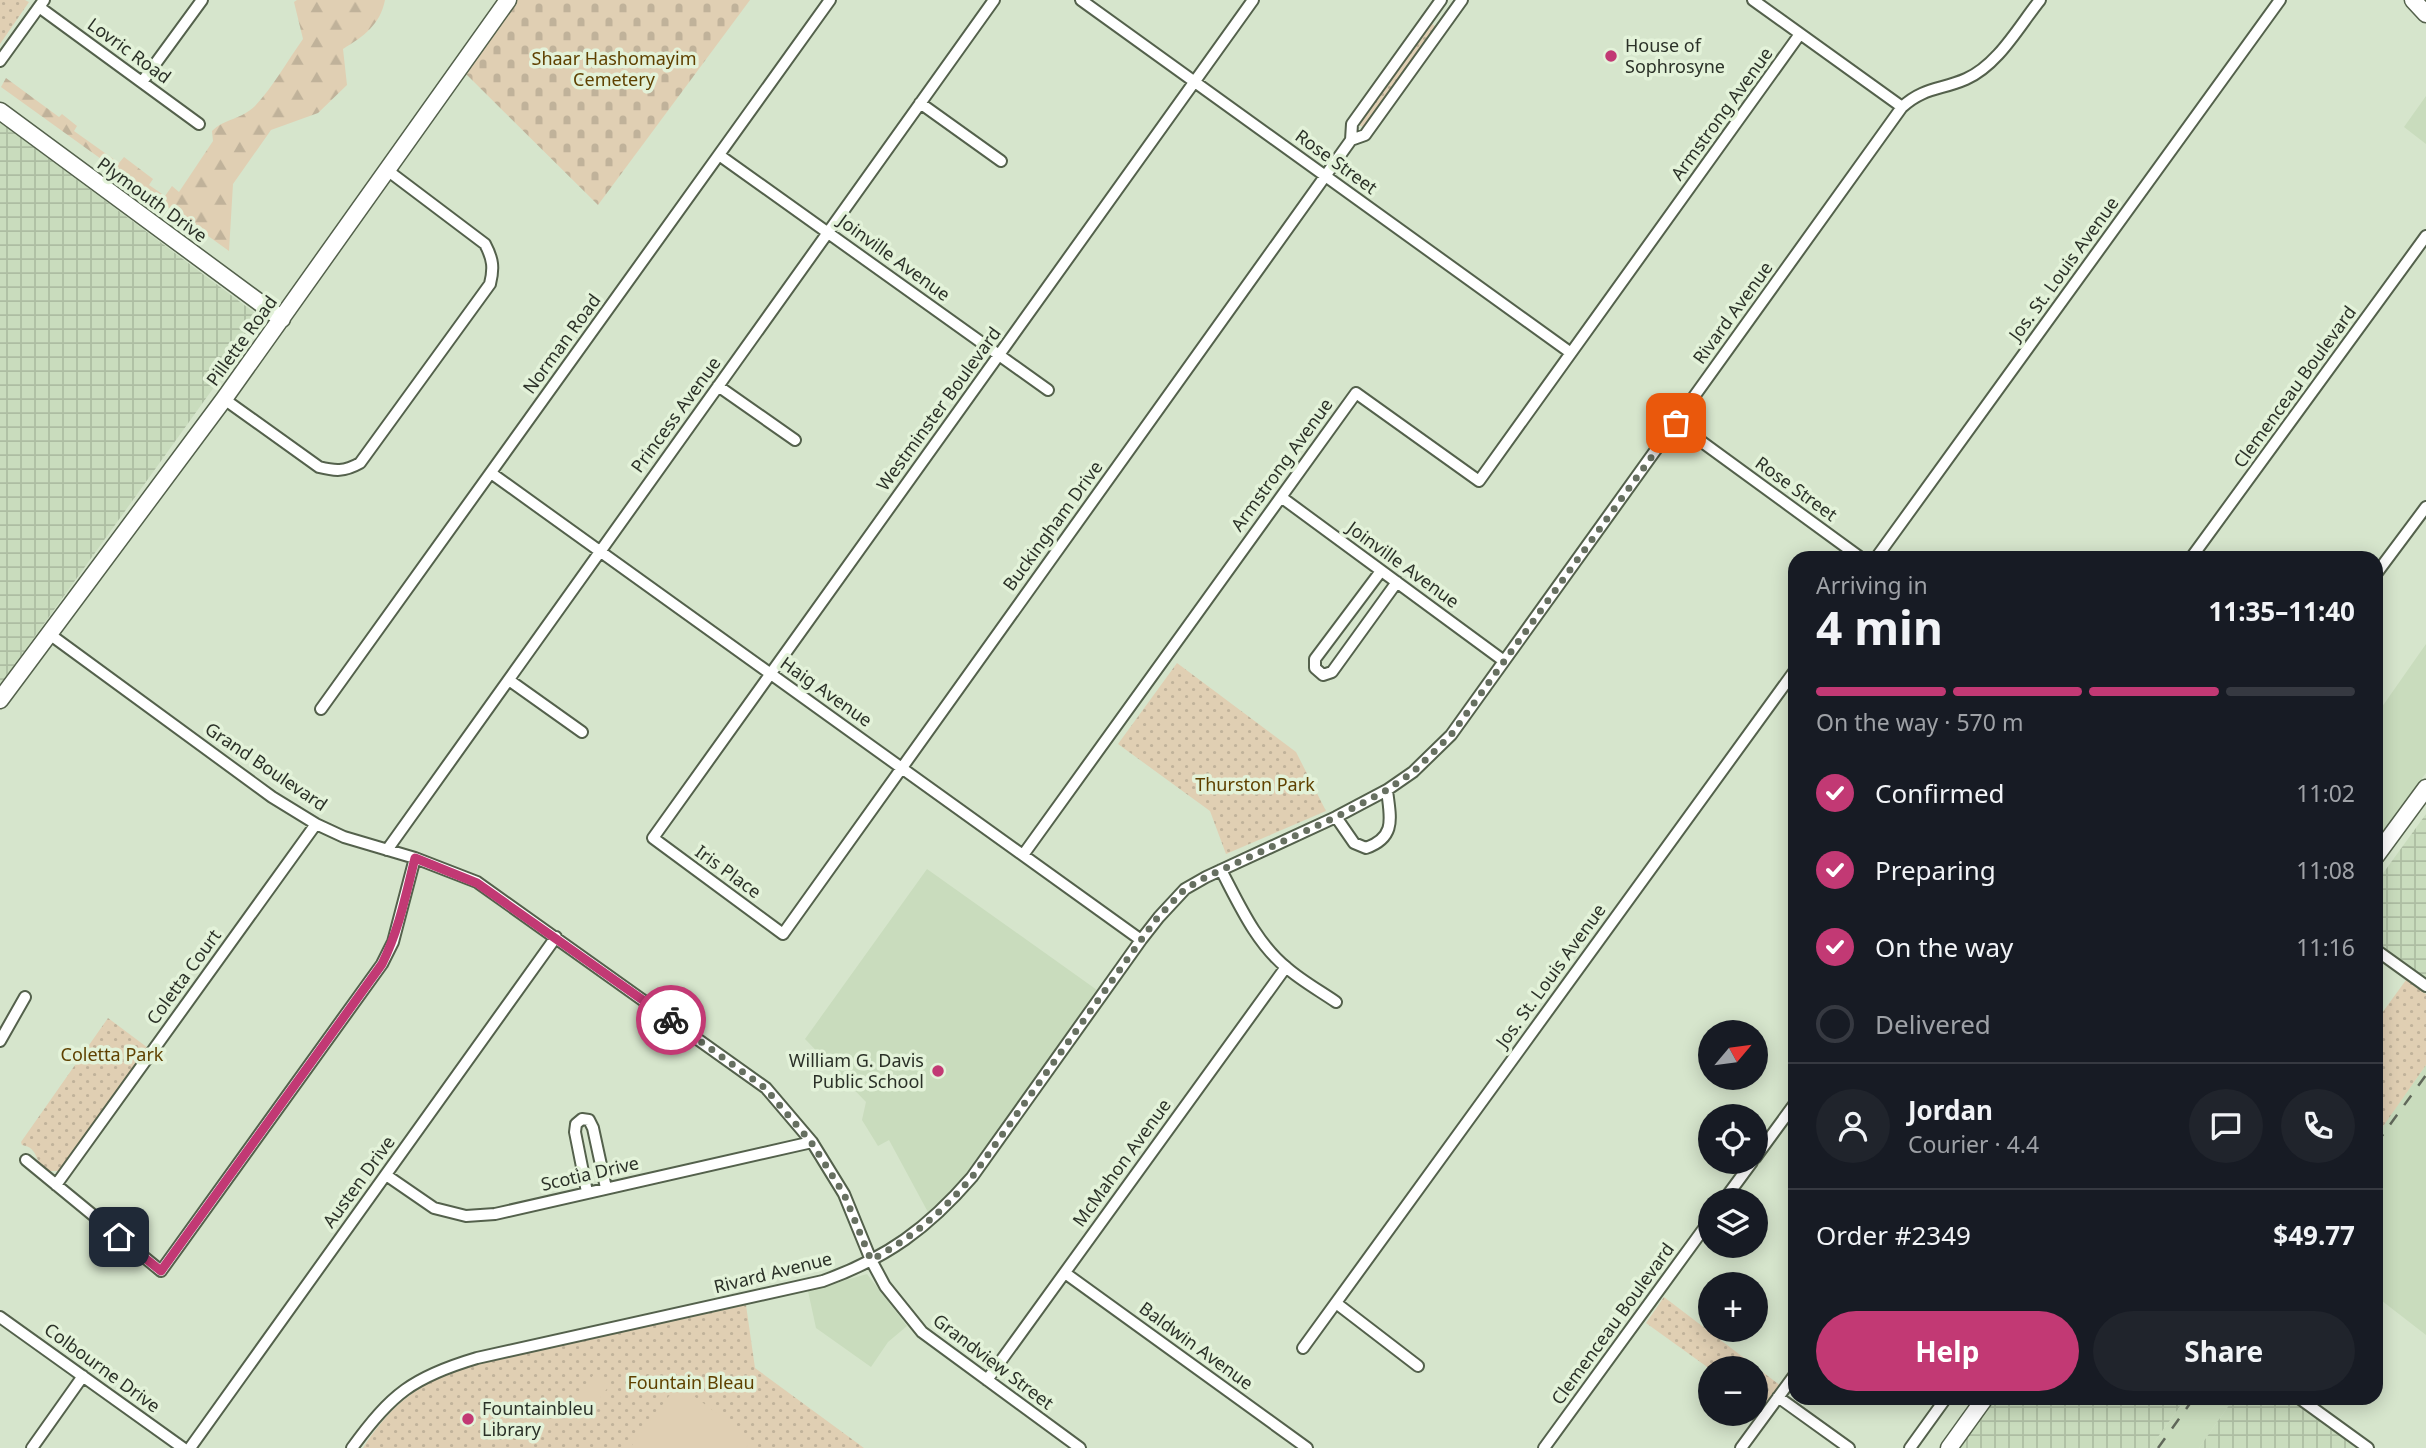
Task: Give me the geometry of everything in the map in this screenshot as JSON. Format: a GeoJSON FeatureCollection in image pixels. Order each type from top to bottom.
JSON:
{"type":"FeatureCollection","features":[{"type":"Feature","properties":{"kind":"street"},"geometry":{"type":"LineString","coordinates":[[142,82],[202,0]]}},
{"type":"Feature","properties":{"kind":"street","name":"Pillette Road"},"geometry":{"type":"LineString","coordinates":[[0,700],[224,399],[508,0]]}},
{"type":"Feature","properties":{"kind":"street","name":"Norman Road"},"geometry":{"type":"LineString","coordinates":[[321,709],[830,0]]}},
{"type":"Feature","properties":{"kind":"street","name":"Princess Avenue"},"geometry":{"type":"LineString","coordinates":[[387,850],[994,0]]}},
{"type":"Feature","properties":{"kind":"street","name":"Rose Street"},"geometry":{"type":"LineString","coordinates":[[1081,0],[1571,353]]}},
{"type":"Feature","properties":{"kind":"street","name":"Westminster Boulevard"},"geometry":{"type":"LineString","coordinates":[[653,838],[1253,0]]}},
{"type":"Feature","properties":{"kind":"street","name":"Buckingham Drive"},"geometry":{"type":"LineString","coordinates":[[783,934],[1351,140],[1352,124],[1441,0]]}},
{"type":"Feature","properties":{"kind":"street","name":"Buckingham Drive"},"geometry":{"type":"LineString","coordinates":[[1351,140],[1365,135],[1462,0]]}},
{"type":"Feature","properties":{"kind":"street"},"geometry":{"type":"LineString","coordinates":[[1753,0],[1902,107]]}},
{"type":"Feature","properties":{"kind":"street","name":"Rivard Avenue"},"geometry":{"type":"LineString","coordinates":[[352,1448],[389,1401],[414,1382],[446,1367],[823,1281],[871,1260],[924,1227],[945,1209],[972,1177],[1158,917],[1185,889],[1387,790],[1413,772],[1451,735],[1902,107],[1916,95],[1977,73],[1992,61],[2040,0]]}},
{"type":"Feature","properties":{"kind":"street","name":"Jos. St. Louis Avenue"},"geometry":{"type":"LineString","coordinates":[[1880,551],[2280,0]]}},
{"type":"Feature","properties":{"kind":"street"},"geometry":{"type":"LineString","coordinates":[[2413,0],[2426,13]]}},
{"type":"Feature","properties":{"kind":"street"},"geometry":{"type":"LineString","coordinates":[[0,61],[42,4]]}},
{"type":"Feature","properties":{"kind":"street","name":"Lovric Road"},"geometry":{"type":"LineString","coordinates":[[42,4],[199,124]]}},
{"type":"Feature","properties":{"kind":"street","name":"Armstrong Avenue"},"geometry":{"type":"LineString","coordinates":[[1023,855],[1356,393],[1479,481],[1800,34]]}},
{"type":"Feature","properties":{"kind":"street"},"geometry":{"type":"LineString","coordinates":[[920,103],[1001,161]]}},
{"type":"Feature","properties":{"kind":"street","name":"Plymouth Drive"},"geometry":{"type":"LineString","coordinates":[[0,111],[282,319]]}},
{"type":"Feature","properties":{"kind":"street","name":"Joinville Avenue"},"geometry":{"type":"LineString","coordinates":[[719,155],[1048,390]]}},
{"type":"Feature","properties":{"kind":"street"},"geometry":{"type":"LineString","coordinates":[[224,399],[319,467],[335,471],[348,470],[359,463],[490,284],[494,271],[492,257],[485,244],[387,170]]}},
{"type":"Feature","properties":{"kind":"street","name":"Clemenceau Boulevard"},"geometry":{"type":"LineString","coordinates":[[2197,551],[2426,236]]}},
{"type":"Feature","properties":{"kind":"street"},"geometry":{"type":"LineString","coordinates":[[718,386],[795,440]]}},
{"type":"Feature","properties":{"kind":"street","name":"Rose Street"},"geometry":{"type":"LineString","coordinates":[[1676,423],[1851,551]]}},
{"type":"Feature","properties":{"kind":"street","name":"Haig Avenue"},"geometry":{"type":"LineString","coordinates":[[491,474],[1141,940]]}},
{"type":"Feature","properties":{"kind":"street","name":"Joinville Avenue"},"geometry":{"type":"LineString","coordinates":[[1281,498],[1504,661]]}},
{"type":"Feature","properties":{"kind":"street"},"geometry":{"type":"LineString","coordinates":[[2383,565],[2426,507]]}},
{"type":"Feature","properties":{"kind":"street"},"geometry":{"type":"LineString","coordinates":[[1381,571],[1315,659],[1315,668],[1323,676],[1332,673],[1397,582]]}},
{"type":"Feature","properties":{"kind":"street","name":"Grand Boulevard"},"geometry":{"type":"LineString","coordinates":[[48,633],[272,797],[316,824],[344,836],[415,858],[477,883],[765,1088],[811,1142],[844,1194],[871,1260]]}},
{"type":"Feature","properties":{"kind":"street"},"geometry":{"type":"LineString","coordinates":[[509,680],[582,732]]}},
{"type":"Feature","properties":{"kind":"street","name":"Jos. St. Louis Avenue"},"geometry":{"type":"LineString","coordinates":[[1303,1348],[1788,680]]}},
{"type":"Feature","properties":{"kind":"street"},"geometry":{"type":"LineString","coordinates":[[2383,846],[2426,788]]}},
{"type":"Feature","properties":{"kind":"street"},"geometry":{"type":"LineString","coordinates":[[1336,817],[1354,843],[1366,848],[1377,844],[1386,834],[1391,822],[1387,790]]}},
{"type":"Feature","properties":{"kind":"street","name":"Coletta Court"},"geometry":{"type":"LineString","coordinates":[[56,1185],[316,824]]}},
{"type":"Feature","properties":{"kind":"street","name":"Iris Place"},"geometry":{"type":"LineString","coordinates":[[653,838],[783,934]]}},
{"type":"Feature","properties":{"kind":"street"},"geometry":{"type":"LineString","coordinates":[[26,1160],[161,1271],[382,964],[393,942],[415,858]]}},
{"type":"Feature","properties":{"kind":"street"},"geometry":{"type":"LineString","coordinates":[[1221,870],[1260,939],[1286,967],[1336,1002]]}},
{"type":"Feature","properties":{"kind":"street","name":"Austen Drive"},"geometry":{"type":"LineString","coordinates":[[190,1448],[556,937]]}},
{"type":"Feature","properties":{"kind":"street"},"geometry":{"type":"LineString","coordinates":[[2383,955],[2426,986]]}},
{"type":"Feature","properties":{"kind":"street","name":"McMahon Avenue"},"geometry":{"type":"LineString","coordinates":[[987,1380],[1286,967]]}},
{"type":"Feature","properties":{"kind":"street"},"geometry":{"type":"LineString","coordinates":[[0,1041],[25,997]]}},
{"type":"Feature","properties":{"kind":"street"},"geometry":{"type":"LineString","coordinates":[[1768,1141],[1788,1113]]}},
{"type":"Feature","properties":{"kind":"street"},"geometry":{"type":"LineString","coordinates":[[587,1192],[575,1132],[576,1124],[582,1119],[590,1121],[593,1128],[606,1188]]}},
{"type":"Feature","properties":{"kind":"street","name":"Scotia Drive"},"geometry":{"type":"LineString","coordinates":[[386,1175],[434,1208],[466,1216],[495,1214],[811,1142]]}},
{"type":"Feature","properties":{"kind":"street","name":"Clemenceau Boulevard"},"geometry":{"type":"LineString","coordinates":[[1544,1448],[1698,1236]]}},
{"type":"Feature","properties":{"kind":"street","name":"Grandview Street"},"geometry":{"type":"LineString","coordinates":[[871,1260],[885,1286],[922,1332],[1080,1448]]}},
{"type":"Feature","properties":{"kind":"street","name":"Baldwin Avenue"},"geometry":{"type":"LineString","coordinates":[[1065,1273],[1307,1448]]}},
{"type":"Feature","properties":{"kind":"street"},"geometry":{"type":"LineString","coordinates":[[1335,1303],[1418,1366]]}},
{"type":"Feature","properties":{"kind":"street","name":"Colbourne Drive"},"geometry":{"type":"LineString","coordinates":[[0,1317],[183,1448]]}},
{"type":"Feature","properties":{"kind":"street"},"geometry":{"type":"LineString","coordinates":[[32,1448],[83,1376]]}},
{"type":"Feature","properties":{"kind":"street"},"geometry":{"type":"LineString","coordinates":[[1741,1448],[1788,1384]]}},
{"type":"Feature","properties":{"kind":"street"},"geometry":{"type":"LineString","coordinates":[[1778,1397],[1788,1404]]}},
{"type":"Feature","properties":{"kind":"street"},"geometry":{"type":"LineString","coordinates":[[1789,1405],[1849,1448]]}},
{"type":"Feature","properties":{"kind":"street"},"geometry":{"type":"LineString","coordinates":[[1910,1448],[1941,1405]]}},
{"type":"Feature","properties":{"kind":"street"},"geometry":{"type":"LineString","coordinates":[[1949,1448],[1980,1405]]}},
{"type":"Feature","properties":{"kind":"street"},"geometry":{"type":"LineString","coordinates":[[2309,1405],[2368,1448]]}},
{"type":"Feature","properties":{"kind":"shaded area"},"geometry":{"type":"Polygon","coordinates":[[[2426,96],[2426,144],[2404,127],[2426,96]]]}},
{"type":"Feature","properties":{"kind":"shaded area"},"geometry":{"type":"Polygon","coordinates":[[[0,122],[263,319],[0,685],[0,122]]]}},
{"type":"Feature","properties":{"kind":"shaded area"},"geometry":{"type":"Polygon","coordinates":[[[2426,644],[2426,773],[2383,831],[2383,705],[2426,644]]]}},
{"type":"Feature","properties":{"kind":"shaded area"},"geometry":{"type":"Polygon","coordinates":[[[2426,814],[2426,979],[2383,947],[2383,873],[2426,814]]]}},
{"type":"Feature","properties":{"kind":"shaded area","name":"William G. Davis Public School"},"geometry":{"type":"Polygon","coordinates":[[[927,869],[1097,990],[977,1161],[929,1214],[889,1140],[878,1146],[862,1120],[866,1102],[805,1039],[927,869]]]}},
{"type":"Feature","properties":{"kind":"shaded area"},"geometry":{"type":"Polygon","coordinates":[[[2426,1065],[2426,1335],[2383,1302],[2383,1125],[2426,1065]]]}},
{"type":"Feature","properties":{"kind":"shaded area"},"geometry":{"type":"Polygon","coordinates":[[[867,1274],[907,1326],[888,1342],[871,1367],[816,1328],[808,1291],[867,1274]]]}},
{"type":"Feature","properties":{"kind":"shaded area"},"geometry":{"type":"Polygon","coordinates":[[[1988,1405],[2181,1405],[2150,1448],[1957,1448],[1988,1405]]]}},
{"type":"Feature","properties":{"kind":"shaded area"},"geometry":{"type":"Polygon","coordinates":[[[2181,1405],[2229,1405],[2199,1448],[2150,1448],[2181,1405]]]}},
{"type":"Feature","properties":{"kind":"shaded area"},"geometry":{"type":"Polygon","coordinates":[[[2229,1405],[2309,1405],[2368,1448],[2199,1448],[2229,1405]]]}},
{"type":"Feature","properties":{"kind":"green space"},"geometry":{"type":"Polygon","coordinates":[[[0,0],[29,2],[0,44],[0,0]]]}},
{"type":"Feature","properties":{"kind":"green space"},"geometry":{"type":"Polygon","coordinates":[[[385,0],[383,9],[370,29],[343,49],[347,85],[318,113],[271,130],[233,184],[229,251],[1,87],[6,78],[59,117],[62,114],[77,126],[74,131],[119,163],[124,157],[153,179],[149,185],[165,196],[172,186],[179,192],[213,141],[212,131],[255,106],[303,39],[294,2],[385,0]]]}},
{"type":"Feature","properties":{"kind":"green space","name":"Shaar Hashomayim Cemetery"},"geometry":{"type":"Polygon","coordinates":[[[516,0],[750,0],[598,205],[464,72],[516,0]]]}},
{"type":"Feature","properties":{"kind":"green space"},"geometry":{"type":"Polygon","coordinates":[[[1432,24],[1435,31],[1366,127],[1359,125],[1428,25],[1432,24]]]}},
{"type":"Feature","properties":{"kind":"green space","name":"Thurston Park"},"geometry":{"type":"Polygon","coordinates":[[[1177,663],[1296,752],[1326,811],[1226,854],[1210,811],[1118,744],[1177,663]]]}},
{"type":"Feature","properties":{"kind":"green space"},"geometry":{"type":"Polygon","coordinates":[[[2406,980],[2426,994],[2426,1065],[2383,1126],[2383,1012],[2406,980]]]}},
{"type":"Feature","properties":{"kind":"green space","name":"Coletta Park"},"geometry":{"type":"Polygon","coordinates":[[[108,1018],[148,1048],[61,1171],[46,1171],[34,1151],[21,1142],[108,1018]]]}},
{"type":"Feature","properties":{"kind":"green space"},"geometry":{"type":"Polygon","coordinates":[[[1664,1297],[1698,1323],[1698,1342],[1723,1342],[1742,1356],[1698,1356],[1698,1360],[1646,1323],[1664,1297]]]}},
{"type":"Feature","properties":{"kind":"green space","name":"Fountain Bleau"},"geometry":{"type":"Polygon","coordinates":[[[746,1305],[755,1368],[864,1448],[363,1448],[386,1417],[411,1394],[457,1371],[476,1364],[746,1305]]]}},
{"type":"Feature","properties":{"kind":"green space"},"geometry":{"type":"Polygon","coordinates":[[[594,1374],[609,1386],[582,1422],[567,1411],[594,1374]]]}},
{"type":"Feature","properties":{"kind":"green space"},"geometry":{"type":"Polygon","coordinates":[[[1768,1376],[1781,1386],[1768,1404],[1768,1376]]]}},
{"type":"Feature","properties":{"kind":"green space"},"geometry":{"type":"Polygon","coordinates":[[[678,1384],[752,1440],[746,1448],[630,1448],[678,1384]]]}},
{"type":"Feature","properties":{"kind":"railway"},"geometry":{"type":"LineString","coordinates":[[2383,1134],[2426,1075]]}},
{"type":"Feature","properties":{"kind":"railway"},"geometry":{"type":"LineString","coordinates":[[2158,1448],[2189,1405]]}},
{"type":"Feature","properties":{"kind":"way so far"},"geometry":{"type":"LineString","coordinates":[[671,1020],[765,1088],[811,1142],[844,1194],[871,1260],[892,1249],[945,1209],[972,1177],[1158,917],[1185,889],[1387,790],[1413,772],[1451,735],[1676,423]]}},
{"type":"Feature","properties":{"kind":"place","name":"House of Sophrosyne"},"geometry":{"type":"Point","coordinates":[1611,56]}},
{"type":"Feature","properties":{"kind":"place","name":"William G. Davis Public School"},"geometry":{"type":"Point","coordinates":[938,1071]}},
{"type":"Feature","properties":{"kind":"place","name":"Fountainbleu Library"},"geometry":{"type":"Point","coordinates":[468,1419]}},
{"type":"Feature","properties":{"kind":"route"},"geometry":{"type":"LineString","coordinates":[[119,1237],[161,1271],[382,964],[393,942],[415,858],[477,883],[671,1020]]}}]}
